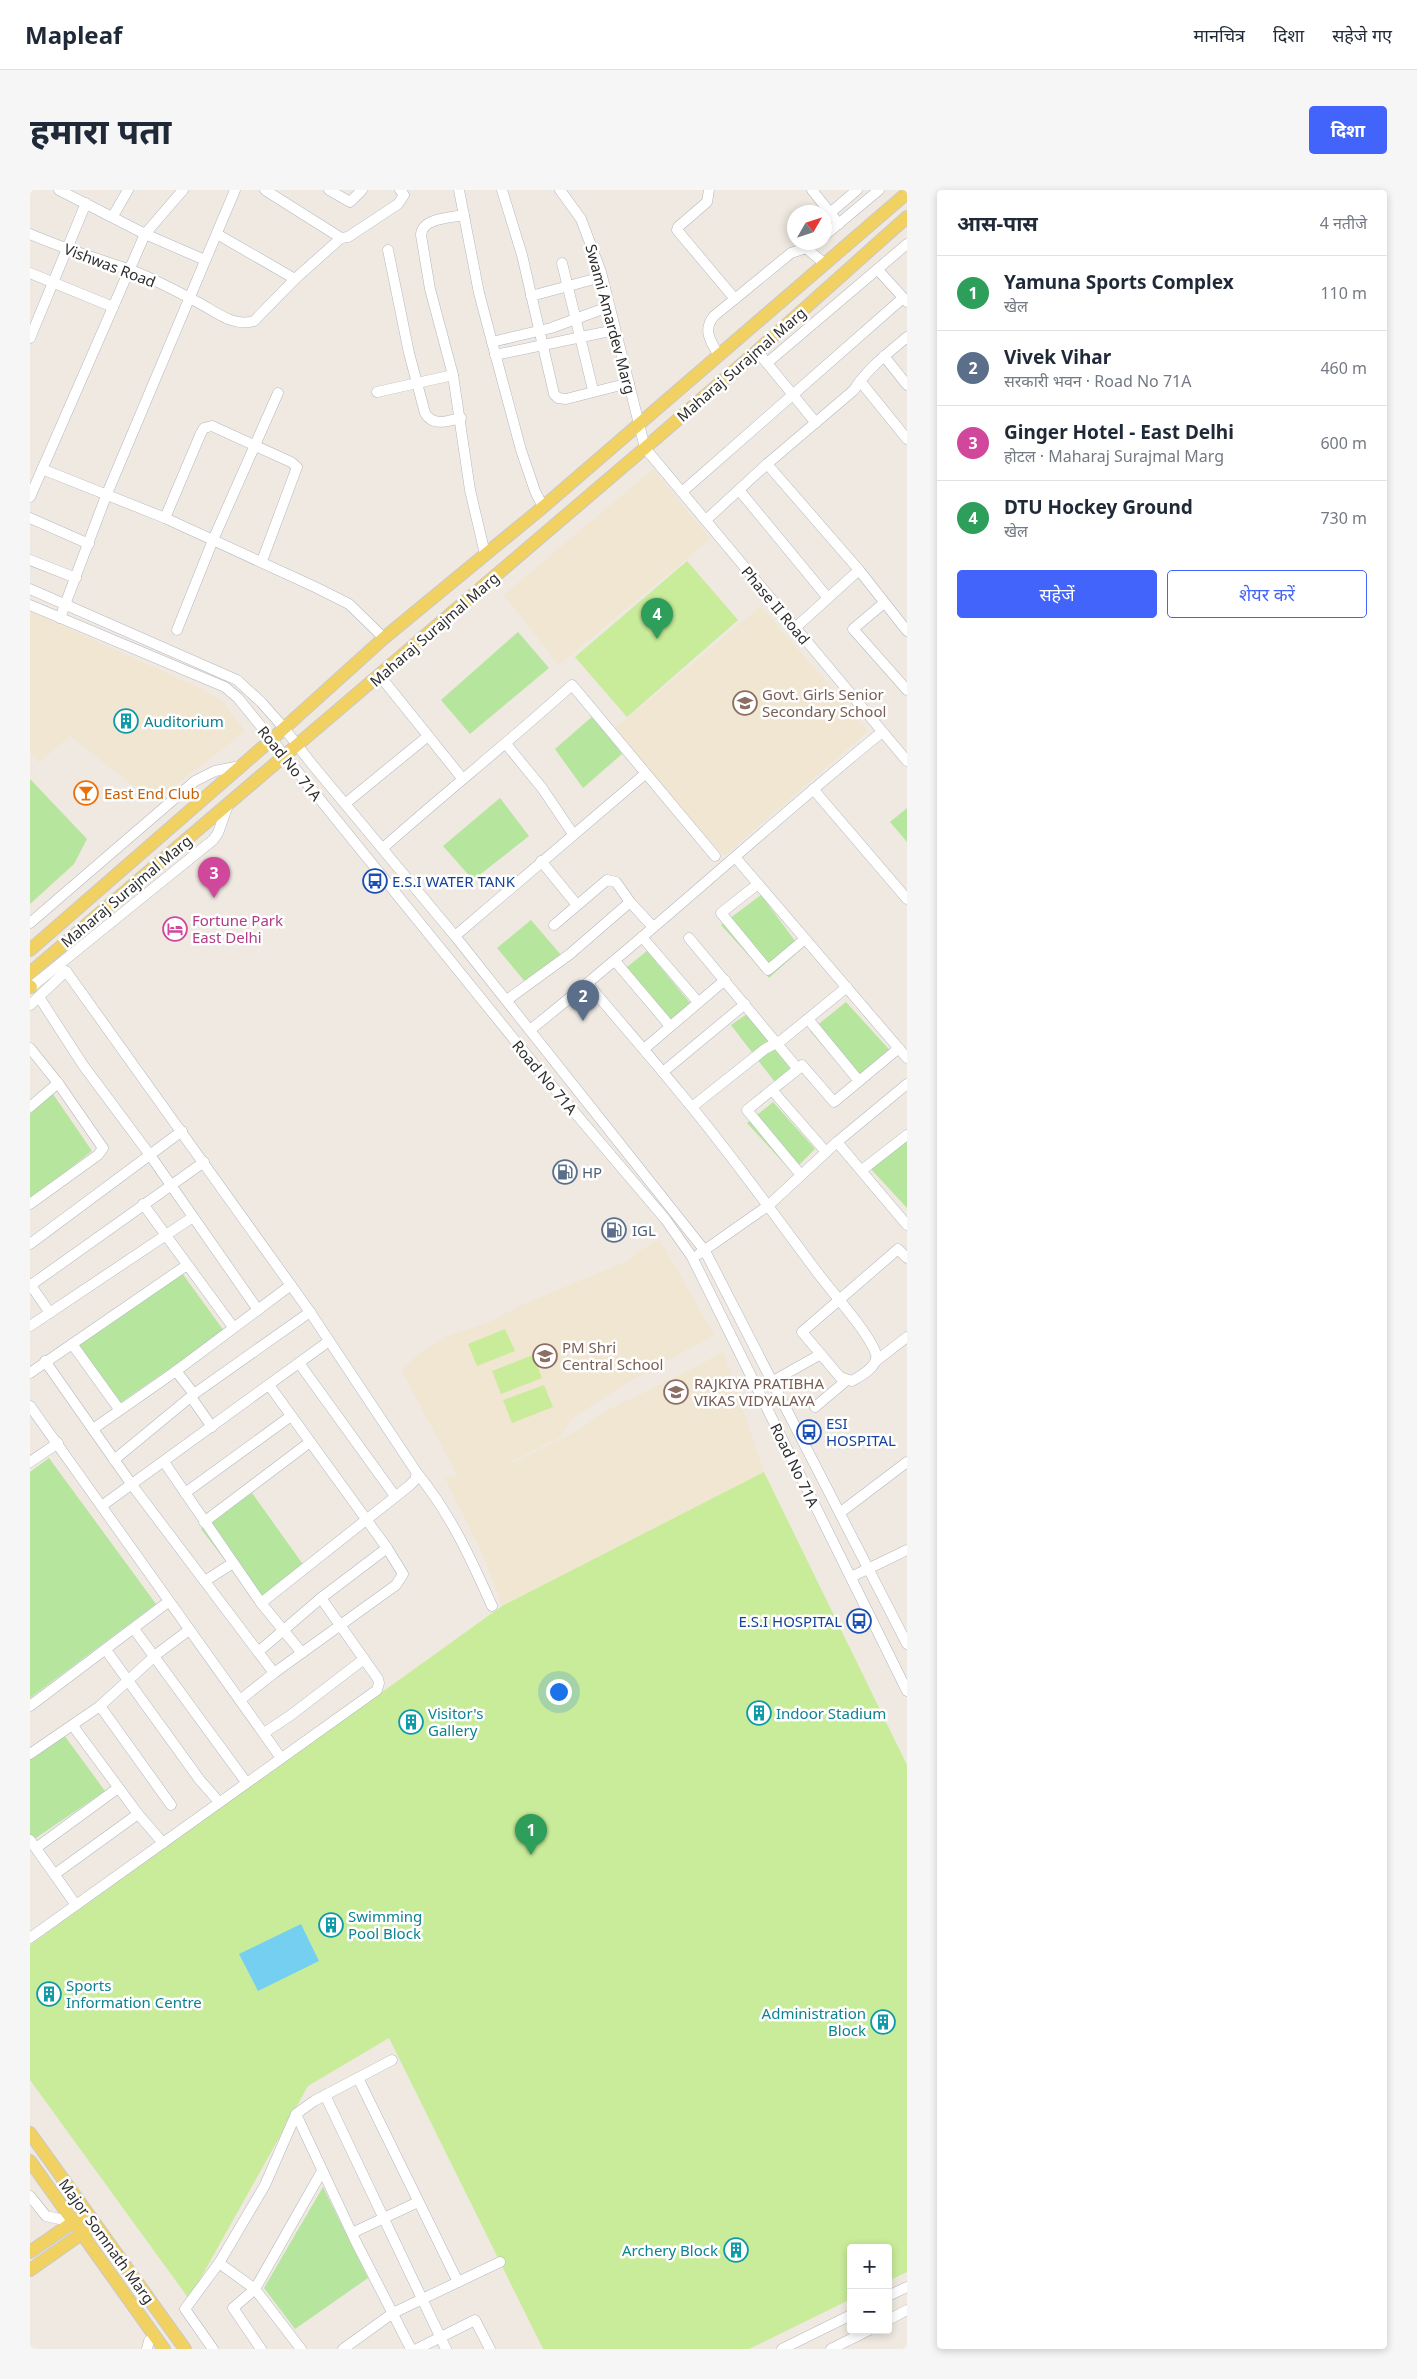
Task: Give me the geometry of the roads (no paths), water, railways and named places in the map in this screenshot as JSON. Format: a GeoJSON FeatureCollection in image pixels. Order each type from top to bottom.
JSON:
{"type":"FeatureCollection","features":[{"type":"Feature","properties":{"kind":"main road","name":"Maharaj Surajmal Marg"},"geometry":{"type":"LineString","coordinates":[[30,950],[271,740],[384,638],[640,424],[907,193]]}},
{"type":"Feature","properties":{"kind":"main road","name":"Maharaj Surajmal Marg"},"geometry":{"type":"LineString","coordinates":[[30,973],[646,448],[907,217]]}},
{"type":"Feature","properties":{"kind":"main road","name":"Major Somnath Marg"},"geometry":{"type":"LineString","coordinates":[[30,2133],[185,2349]]}},
{"type":"Feature","properties":{"kind":"main road","name":"Major Somnath Marg"},"geometry":{"type":"LineString","coordinates":[[30,2161],[164,2349]]}},
{"type":"Feature","properties":{"kind":"main road"},"geometry":{"type":"LineString","coordinates":[[30,2252],[86,2212]]}},
{"type":"Feature","properties":{"kind":"main road"},"geometry":{"type":"LineString","coordinates":[[30,2270],[95,2224]]}},
{"type":"Feature","properties":{"kind":"street"},"geometry":{"type":"LineString","coordinates":[[60,190],[73,193],[86,203],[145,234],[206,260]]}},
{"type":"Feature","properties":{"kind":"street"},"geometry":{"type":"LineString","coordinates":[[113,216],[128,190]]}},
{"type":"Feature","properties":{"kind":"street"},"geometry":{"type":"LineString","coordinates":[[30,497],[145,234],[183,190]]}},
{"type":"Feature","properties":{"kind":"street"},"geometry":{"type":"LineString","coordinates":[[60,618],[106,496],[235,190]]}},
{"type":"Feature","properties":{"kind":"street"},"geometry":{"type":"LineString","coordinates":[[265,190],[341,238]]}},
{"type":"Feature","properties":{"kind":"street"},"geometry":{"type":"LineString","coordinates":[[329,190],[350,202],[362,190]]}},
{"type":"Feature","properties":{"kind":"street"},"geometry":{"type":"LineString","coordinates":[[217,234],[295,279],[341,238],[348,237],[398,204],[404,195],[400,190]]}},
{"type":"Feature","properties":{"kind":"street"},"geometry":{"type":"LineString","coordinates":[[459,190],[495,355],[521,450],[535,491],[543,506]]}},
{"type":"Feature","properties":{"kind":"street"},"geometry":{"type":"LineString","coordinates":[[502,190],[522,255],[538,330],[556,396],[566,399],[593,390],[628,383]]}},
{"type":"Feature","properties":{"kind":"street","name":"Swami Amardev Marg"},"geometry":{"type":"LineString","coordinates":[[560,190],[581,220],[602,277],[608,307],[646,448]]}},
{"type":"Feature","properties":{"kind":"street"},"geometry":{"type":"LineString","coordinates":[[709,190],[707,202],[678,227],[677,230],[735,299]]}},
{"type":"Feature","properties":{"kind":"street"},"geometry":{"type":"LineString","coordinates":[[812,190],[824,205]]}},
{"type":"Feature","properties":{"kind":"street"},"geometry":{"type":"LineString","coordinates":[[832,211],[856,190]]}},
{"type":"Feature","properties":{"kind":"street"},"geometry":{"type":"LineString","coordinates":[[832,230],[879,190]]}},
{"type":"Feature","properties":{"kind":"street"},"geometry":{"type":"LineString","coordinates":[[30,338],[86,203]]}},
{"type":"Feature","properties":{"kind":"street"},"geometry":{"type":"LineString","coordinates":[[464,215],[428,223],[421,230],[420,235],[430,289],[453,375],[461,418],[470,490],[485,554]]}},
{"type":"Feature","properties":{"kind":"street"},"geometry":{"type":"LineString","coordinates":[[832,215],[839,224]]}},
{"type":"Feature","properties":{"kind":"street","name":"Vishwas Road"},"geometry":{"type":"LineString","coordinates":[[30,234],[67,250],[129,270],[189,298],[232,321],[247,323],[254,320],[295,279]]}},
{"type":"Feature","properties":{"kind":"street"},"geometry":{"type":"LineString","coordinates":[[767,363],[907,244]]}},
{"type":"Feature","properties":{"kind":"street"},"geometry":{"type":"LineString","coordinates":[[388,250],[416,384],[426,413],[431,420],[441,422],[461,418]]}},
{"type":"Feature","properties":{"kind":"street"},"geometry":{"type":"LineString","coordinates":[[719,356],[708,336],[708,322],[790,253],[798,250]]}},
{"type":"Feature","properties":{"kind":"street"},"geometry":{"type":"LineString","coordinates":[[808,250],[825,264]]}},
{"type":"Feature","properties":{"kind":"street"},"geometry":{"type":"LineString","coordinates":[[562,263],[593,390]]}},
{"type":"Feature","properties":{"kind":"street"},"geometry":{"type":"LineString","coordinates":[[682,492],[905,300],[878,270]]}},
{"type":"Feature","properties":{"kind":"street"},"geometry":{"type":"LineString","coordinates":[[30,273],[113,308]]}},
{"type":"Feature","properties":{"kind":"street"},"geometry":{"type":"LineString","coordinates":[[531,296],[602,277]]}},
{"type":"Feature","properties":{"kind":"street"},"geometry":{"type":"LineString","coordinates":[[835,281],[846,296]]}},
{"type":"Feature","properties":{"kind":"street"},"geometry":{"type":"LineString","coordinates":[[492,342],[575,319],[608,307]]}},
{"type":"Feature","properties":{"kind":"street"},"geometry":{"type":"LineString","coordinates":[[495,355],[615,330]]}},
{"type":"Feature","properties":{"kind":"street"},"geometry":{"type":"LineString","coordinates":[[706,520],[767,464],[854,390],[884,356],[907,337]]}},
{"type":"Feature","properties":{"kind":"street"},"geometry":{"type":"LineString","coordinates":[[757,351],[792,397],[816,423]]}},
{"type":"Feature","properties":{"kind":"street"},"geometry":{"type":"LineString","coordinates":[[884,356],[907,385]]}},
{"type":"Feature","properties":{"kind":"street"},"geometry":{"type":"LineString","coordinates":[[378,392],[453,375]]}},
{"type":"Feature","properties":{"kind":"street"},"geometry":{"type":"LineString","coordinates":[[860,381],[906,436]]}},
{"type":"Feature","properties":{"kind":"street"},"geometry":{"type":"LineString","coordinates":[[177,630],[213,540],[278,393]]}},
{"type":"Feature","properties":{"kind":"street"},"geometry":{"type":"LineString","coordinates":[[165,518],[204,428],[212,426],[296,464],[298,471],[262,561]]}},
{"type":"Feature","properties":{"kind":"street","name":"Phase II Road"},"geometry":{"type":"LineString","coordinates":[[646,448],[907,761]]}},
{"type":"Feature","properties":{"kind":"street"},"geometry":{"type":"LineString","coordinates":[[767,464],[859,570],[907,631]]}},
{"type":"Feature","properties":{"kind":"street"},"geometry":{"type":"LineString","coordinates":[[42,469],[165,518],[262,561],[349,604],[384,638]]}},
{"type":"Feature","properties":{"kind":"street"},"geometry":{"type":"LineString","coordinates":[[739,490],[828,598]]}},
{"type":"Feature","properties":{"kind":"street"},"geometry":{"type":"LineString","coordinates":[[30,518],[88,544]]}},
{"type":"Feature","properties":{"kind":"street"},"geometry":{"type":"LineString","coordinates":[[30,560],[76,578]]}},
{"type":"Feature","properties":{"kind":"street"},"geometry":{"type":"LineString","coordinates":[[795,628],[859,570]]}},
{"type":"Feature","properties":{"kind":"street","name":"Road No 71A"},"geometry":{"type":"LineString","coordinates":[[30,589],[237,680],[262,702],[284,728],[455,936],[705,1251],[841,1512],[907,1644]]}},
{"type":"Feature","properties":{"kind":"street"},"geometry":{"type":"LineString","coordinates":[[884,603],[853,629],[907,690]]}},
{"type":"Feature","properties":{"kind":"street","name":"Road No 71A"},"geometry":{"type":"LineString","coordinates":[[30,605],[225,687],[238,698],[542,1074],[666,1220],[692,1257],[907,1690]]}},
{"type":"Feature","properties":{"kind":"street"},"geometry":{"type":"LineString","coordinates":[[380,676],[462,778]]}},
{"type":"Feature","properties":{"kind":"street"},"geometry":{"type":"LineString","coordinates":[[383,848],[462,778],[506,744],[572,684],[715,856]]}},
{"type":"Feature","properties":{"kind":"street"},"geometry":{"type":"LineString","coordinates":[[530,1030],[588,984],[813,789],[882,732]]}},
{"type":"Feature","properties":{"kind":"street"},"geometry":{"type":"LineString","coordinates":[[346,803],[428,736]]}},
{"type":"Feature","properties":{"kind":"street"},"geometry":{"type":"LineString","coordinates":[[506,744],[542,788],[573,834]]}},
{"type":"Feature","properties":{"kind":"street"},"geometry":{"type":"LineString","coordinates":[[30,923],[195,781],[216,770],[240,766]]}},
{"type":"Feature","properties":{"kind":"street"},"geometry":{"type":"LineString","coordinates":[[455,936],[645,774]]}},
{"type":"Feature","properties":{"kind":"street"},"geometry":{"type":"LineString","coordinates":[[813,789],[907,899]]}},
{"type":"Feature","properties":{"kind":"street"},"geometry":{"type":"LineString","coordinates":[[30,1005],[32,989],[213,840],[218,833],[228,805]]}},
{"type":"Feature","properties":{"kind":"street"},"geometry":{"type":"LineString","coordinates":[[735,857],[907,1058]]}},
{"type":"Feature","properties":{"kind":"street"},"geometry":{"type":"LineString","coordinates":[[541,862],[577,905]]}},
{"type":"Feature","properties":{"kind":"street"},"geometry":{"type":"LineString","coordinates":[[554,925],[606,880],[611,880],[622,889],[630,902],[653,927]]}},
{"type":"Feature","properties":{"kind":"street"},"geometry":{"type":"LineString","coordinates":[[758,884],[721,913],[768,970],[805,939]]}},
{"type":"Feature","properties":{"kind":"street"},"geometry":{"type":"LineString","coordinates":[[506,1000],[570,954],[630,902]]}},
{"type":"Feature","properties":{"kind":"street"},"geometry":{"type":"LineString","coordinates":[[642,937],[698,1002]]}},
{"type":"Feature","properties":{"kind":"street"},"geometry":{"type":"LineString","coordinates":[[690,938],[798,1068]]}},
{"type":"Feature","properties":{"kind":"street"},"geometry":{"type":"LineString","coordinates":[[615,961],[670,1026]]}},
{"type":"Feature","properties":{"kind":"street"},"geometry":{"type":"LineString","coordinates":[[32,989],[66,972],[204,1162],[310,1312],[417,1473],[438,1498],[475,1568],[492,1606]]}},
{"type":"Feature","properties":{"kind":"street"},"geometry":{"type":"LineString","coordinates":[[644,1049],[725,980]]}},
{"type":"Feature","properties":{"kind":"street"},"geometry":{"type":"LineString","coordinates":[[588,984],[692,1107],[769,1206],[867,1337],[877,1355],[876,1361]]}},
{"type":"Feature","properties":{"kind":"street"},"geometry":{"type":"LineString","coordinates":[[692,1107],[847,987]]}},
{"type":"Feature","properties":{"kind":"street"},"geometry":{"type":"LineString","coordinates":[[32,989],[83,1065],[150,1155],[258,1310]]}},
{"type":"Feature","properties":{"kind":"street"},"geometry":{"type":"LineString","coordinates":[[663,1072],[745,1004]]}},
{"type":"Feature","properties":{"kind":"street"},"geometry":{"type":"LineString","coordinates":[[808,1019],[859,1081]]}},
{"type":"Feature","properties":{"kind":"street"},"geometry":{"type":"LineString","coordinates":[[801,1175],[747,1110],[802,1065],[834,1102],[899,1048]]}},
{"type":"Feature","properties":{"kind":"street"},"geometry":{"type":"LineString","coordinates":[[30,1204],[98,1155],[103,1148],[58,1083],[32,1054]]}},
{"type":"Feature","properties":{"kind":"street"},"geometry":{"type":"LineString","coordinates":[[30,1107],[58,1083]]}},
{"type":"Feature","properties":{"kind":"street"},"geometry":{"type":"LineString","coordinates":[[692,1257],[705,1251],[769,1206],[837,1142],[907,1084]]}},
{"type":"Feature","properties":{"kind":"street"},"geometry":{"type":"LineString","coordinates":[[772,1090],[826,1152]]}},
{"type":"Feature","properties":{"kind":"street"},"geometry":{"type":"LineString","coordinates":[[30,1244],[182,1131]]}},
{"type":"Feature","properties":{"kind":"street"},"geometry":{"type":"LineString","coordinates":[[862,1170],[907,1135]]}},
{"type":"Feature","properties":{"kind":"street"},"geometry":{"type":"LineString","coordinates":[[837,1142],[907,1224]]}},
{"type":"Feature","properties":{"kind":"street"},"geometry":{"type":"LineString","coordinates":[[50,1313],[31,1285],[204,1162]]}},
{"type":"Feature","properties":{"kind":"street"},"geometry":{"type":"LineString","coordinates":[[143,1204],[233,1327]]}},
{"type":"Feature","properties":{"kind":"street"},"geometry":{"type":"LineString","coordinates":[[30,1326],[193,1217]]}},
{"type":"Feature","properties":{"kind":"street"},"geometry":{"type":"LineString","coordinates":[[907,1258],[898,1249],[802,1332],[840,1377],[852,1381],[907,1336]]}},
{"type":"Feature","properties":{"kind":"street"},"geometry":{"type":"LineString","coordinates":[[30,1373],[187,1265]]}},
{"type":"Feature","properties":{"kind":"street"},"geometry":{"type":"LineString","coordinates":[[93,1429],[119,1409],[176,1371],[290,1285]]}},
{"type":"Feature","properties":{"kind":"street"},"geometry":{"type":"LineString","coordinates":[[114,1460],[193,1395],[310,1312]]}},
{"type":"Feature","properties":{"kind":"street"},"geometry":{"type":"LineString","coordinates":[[102,1505],[329,1341]]}},
{"type":"Feature","properties":{"kind":"street"},"geometry":{"type":"LineString","coordinates":[[72,1344],[119,1409]]}},
{"type":"Feature","properties":{"kind":"street"},"geometry":{"type":"LineString","coordinates":[[773,1381],[821,1354]]}},
{"type":"Feature","properties":{"kind":"street"},"geometry":{"type":"LineString","coordinates":[[45,1362],[114,1460],[274,1673]]}},
{"type":"Feature","properties":{"kind":"street"},"geometry":{"type":"LineString","coordinates":[[300,1362],[396,1496]]}},
{"type":"Feature","properties":{"kind":"street"},"geometry":{"type":"LineString","coordinates":[[176,1371],[212,1427]]}},
{"type":"Feature","properties":{"kind":"street"},"geometry":{"type":"LineString","coordinates":[[815,1408],[847,1380]]}},
{"type":"Feature","properties":{"kind":"street"},"geometry":{"type":"LineString","coordinates":[[240,1700],[399,1581],[403,1574],[388,1548],[269,1385]]}},
{"type":"Feature","properties":{"kind":"street"},"geometry":{"type":"LineString","coordinates":[[30,1406],[281,1758]]}},
{"type":"Feature","properties":{"kind":"street"},"geometry":{"type":"LineString","coordinates":[[185,1493],[291,1416]]}},
{"type":"Feature","properties":{"kind":"street"},"geometry":{"type":"LineString","coordinates":[[204,1522],[310,1442]]}},
{"type":"Feature","properties":{"kind":"street"},"geometry":{"type":"LineString","coordinates":[[30,1462],[58,1443]]}},
{"type":"Feature","properties":{"kind":"street"},"geometry":{"type":"LineString","coordinates":[[164,1462],[261,1603],[302,1653]]}},
{"type":"Feature","properties":{"kind":"street"},"geometry":{"type":"LineString","coordinates":[[841,1512],[907,1462]]}},
{"type":"Feature","properties":{"kind":"street"},"geometry":{"type":"LineString","coordinates":[[261,1603],[396,1496],[415,1480],[417,1473]]}},
{"type":"Feature","properties":{"kind":"street"},"geometry":{"type":"LineString","coordinates":[[258,1652],[321,1598],[388,1548]]}},
{"type":"Feature","properties":{"kind":"street"},"geometry":{"type":"LineString","coordinates":[[851,1577],[907,1550]]}},
{"type":"Feature","properties":{"kind":"street"},"geometry":{"type":"LineString","coordinates":[[205,1581],[233,1563]]}},
{"type":"Feature","properties":{"kind":"street"},"geometry":{"type":"LineString","coordinates":[[30,1938],[376,1690],[379,1683],[378,1679],[321,1598]]}},
{"type":"Feature","properties":{"kind":"street"},"geometry":{"type":"LineString","coordinates":[[30,1706],[168,1602]]}},
{"type":"Feature","properties":{"kind":"street"},"geometry":{"type":"LineString","coordinates":[[134,1629],[246,1782]]}},
{"type":"Feature","properties":{"kind":"street"},"geometry":{"type":"LineString","coordinates":[[30,1754],[100,1706],[154,1657],[189,1630]]}},
{"type":"Feature","properties":{"kind":"street"},"geometry":{"type":"LineString","coordinates":[[106,1650],[199,1779],[219,1802]]}},
{"type":"Feature","properties":{"kind":"street"},"geometry":{"type":"LineString","coordinates":[[264,1734],[364,1659]]}},
{"type":"Feature","properties":{"kind":"street"},"geometry":{"type":"LineString","coordinates":[[100,1706],[170,1804]]}},
{"type":"Feature","properties":{"kind":"street"},"geometry":{"type":"LineString","coordinates":[[73,1726],[118,1788],[163,1843]]}},
{"type":"Feature","properties":{"kind":"street"},"geometry":{"type":"LineString","coordinates":[[76,1905],[33,1844],[118,1788]]}},
{"type":"Feature","properties":{"kind":"street"},"geometry":{"type":"LineString","coordinates":[[55,1874],[138,1814]]}},
{"type":"Feature","properties":{"kind":"street"},"geometry":{"type":"LineString","coordinates":[[213,2349],[185,2309],[219,2263],[265,2185],[296,2114],[325,2095],[392,2060]]}},
{"type":"Feature","properties":{"kind":"street"},"geometry":{"type":"LineString","coordinates":[[358,2078],[458,2282]]}},
{"type":"Feature","properties":{"kind":"street"},"geometry":{"type":"LineString","coordinates":[[325,2095],[446,2349]]}},
{"type":"Feature","properties":{"kind":"street"},"geometry":{"type":"LineString","coordinates":[[296,2114],[352,2233],[410,2349]]}},
{"type":"Feature","properties":{"kind":"street"},"geometry":{"type":"LineString","coordinates":[[261,2349],[232,2308],[255,2289],[322,2171]]}},
{"type":"Feature","properties":{"kind":"street"},"geometry":{"type":"LineString","coordinates":[[30,2196],[46,2216],[73,2222]]}},
{"type":"Feature","properties":{"kind":"street"},"geometry":{"type":"LineString","coordinates":[[352,2233],[418,2202]]}},
{"type":"Feature","properties":{"kind":"street"},"geometry":{"type":"LineString","coordinates":[[343,2349],[392,2313],[500,2262]]}},
{"type":"Feature","properties":{"kind":"street"},"geometry":{"type":"LineString","coordinates":[[219,2263],[255,2289],[301,2349]]}},
{"type":"Feature","properties":{"kind":"street"},"geometry":{"type":"LineString","coordinates":[[892,2294],[907,2287]]}},
{"type":"Feature","properties":{"kind":"street"},"geometry":{"type":"LineString","coordinates":[[892,2318],[907,2310]]}},
{"type":"Feature","properties":{"kind":"street"},"geometry":{"type":"LineString","coordinates":[[782,2349],[847,2317]]}},
{"type":"Feature","properties":{"kind":"street"},"geometry":{"type":"LineString","coordinates":[[417,2349],[475,2320],[490,2349]]}},
{"type":"Feature","properties":{"kind":"street"},"geometry":{"type":"LineString","coordinates":[[831,2349],[861,2334]]}},
{"type":"Feature","properties":{"kind":"street"},"geometry":{"type":"LineString","coordinates":[[147,2349],[149,2341],[155,2337]]}},
{"type":"Feature","properties":{"kind":"water"},"geometry":{"type":"Polygon","coordinates":[[[301,1924],[319,1961],[258,1991],[239,1954],[301,1924]]]}},
{"type":"Feature","properties":{"kind":"place","name":"DTU Hockey Ground"},"geometry":{"type":"Point","coordinates":[657,639]}},
{"type":"Feature","properties":{"kind":"place","name":"Govt. Girls Senior Secondary School"},"geometry":{"type":"Point","coordinates":[745,703]}},
{"type":"Feature","properties":{"kind":"place","name":"Auditorium"},"geometry":{"type":"Point","coordinates":[126,721]}},
{"type":"Feature","properties":{"kind":"place","name":"East End Club"},"geometry":{"type":"Point","coordinates":[86,793]}},
{"type":"Feature","properties":{"kind":"place","name":"E.S.I WATER TANK"},"geometry":{"type":"Point","coordinates":[375,881]}},
{"type":"Feature","properties":{"kind":"place","name":"Ginger Hotel - East Delhi"},"geometry":{"type":"Point","coordinates":[214,898]}},
{"type":"Feature","properties":{"kind":"place","name":"Fortune Park East Delhi"},"geometry":{"type":"Point","coordinates":[175,929]}},
{"type":"Feature","properties":{"kind":"place","name":"Vivek Vihar"},"geometry":{"type":"Point","coordinates":[583,1021]}},
{"type":"Feature","properties":{"kind":"place","name":"HP"},"geometry":{"type":"Point","coordinates":[565,1172]}},
{"type":"Feature","properties":{"kind":"place","name":"IGL"},"geometry":{"type":"Point","coordinates":[614,1230]}},
{"type":"Feature","properties":{"kind":"place","name":"PM Shri Central School"},"geometry":{"type":"Point","coordinates":[545,1356]}},
{"type":"Feature","properties":{"kind":"place","name":"RAJKIYA PRATIBHA VIKAS VIDYALAYA"},"geometry":{"type":"Point","coordinates":[676,1392]}},
{"type":"Feature","properties":{"kind":"place","name":"ESI HOSPITAL"},"geometry":{"type":"Point","coordinates":[809,1432]}},
{"type":"Feature","properties":{"kind":"place","name":"E.S.I HOSPITAL"},"geometry":{"type":"Point","coordinates":[859,1621]}},
{"type":"Feature","properties":{"kind":"place","name":"Indoor Stadium"},"geometry":{"type":"Point","coordinates":[759,1713]}},
{"type":"Feature","properties":{"kind":"place","name":"Visitor's Gallery"},"geometry":{"type":"Point","coordinates":[411,1722]}},
{"type":"Feature","properties":{"kind":"place","name":"Yamuna Sports Complex"},"geometry":{"type":"Point","coordinates":[531,1855]}},
{"type":"Feature","properties":{"kind":"place","name":"Swimming Pool Block"},"geometry":{"type":"Point","coordinates":[331,1925]}},
{"type":"Feature","properties":{"kind":"place","name":"Sports Information Centre"},"geometry":{"type":"Point","coordinates":[49,1994]}},
{"type":"Feature","properties":{"kind":"place","name":"Administration Block"},"geometry":{"type":"Point","coordinates":[883,2022]}},
{"type":"Feature","properties":{"kind":"place","name":"Archery Block"},"geometry":{"type":"Point","coordinates":[736,2250]}}]}
